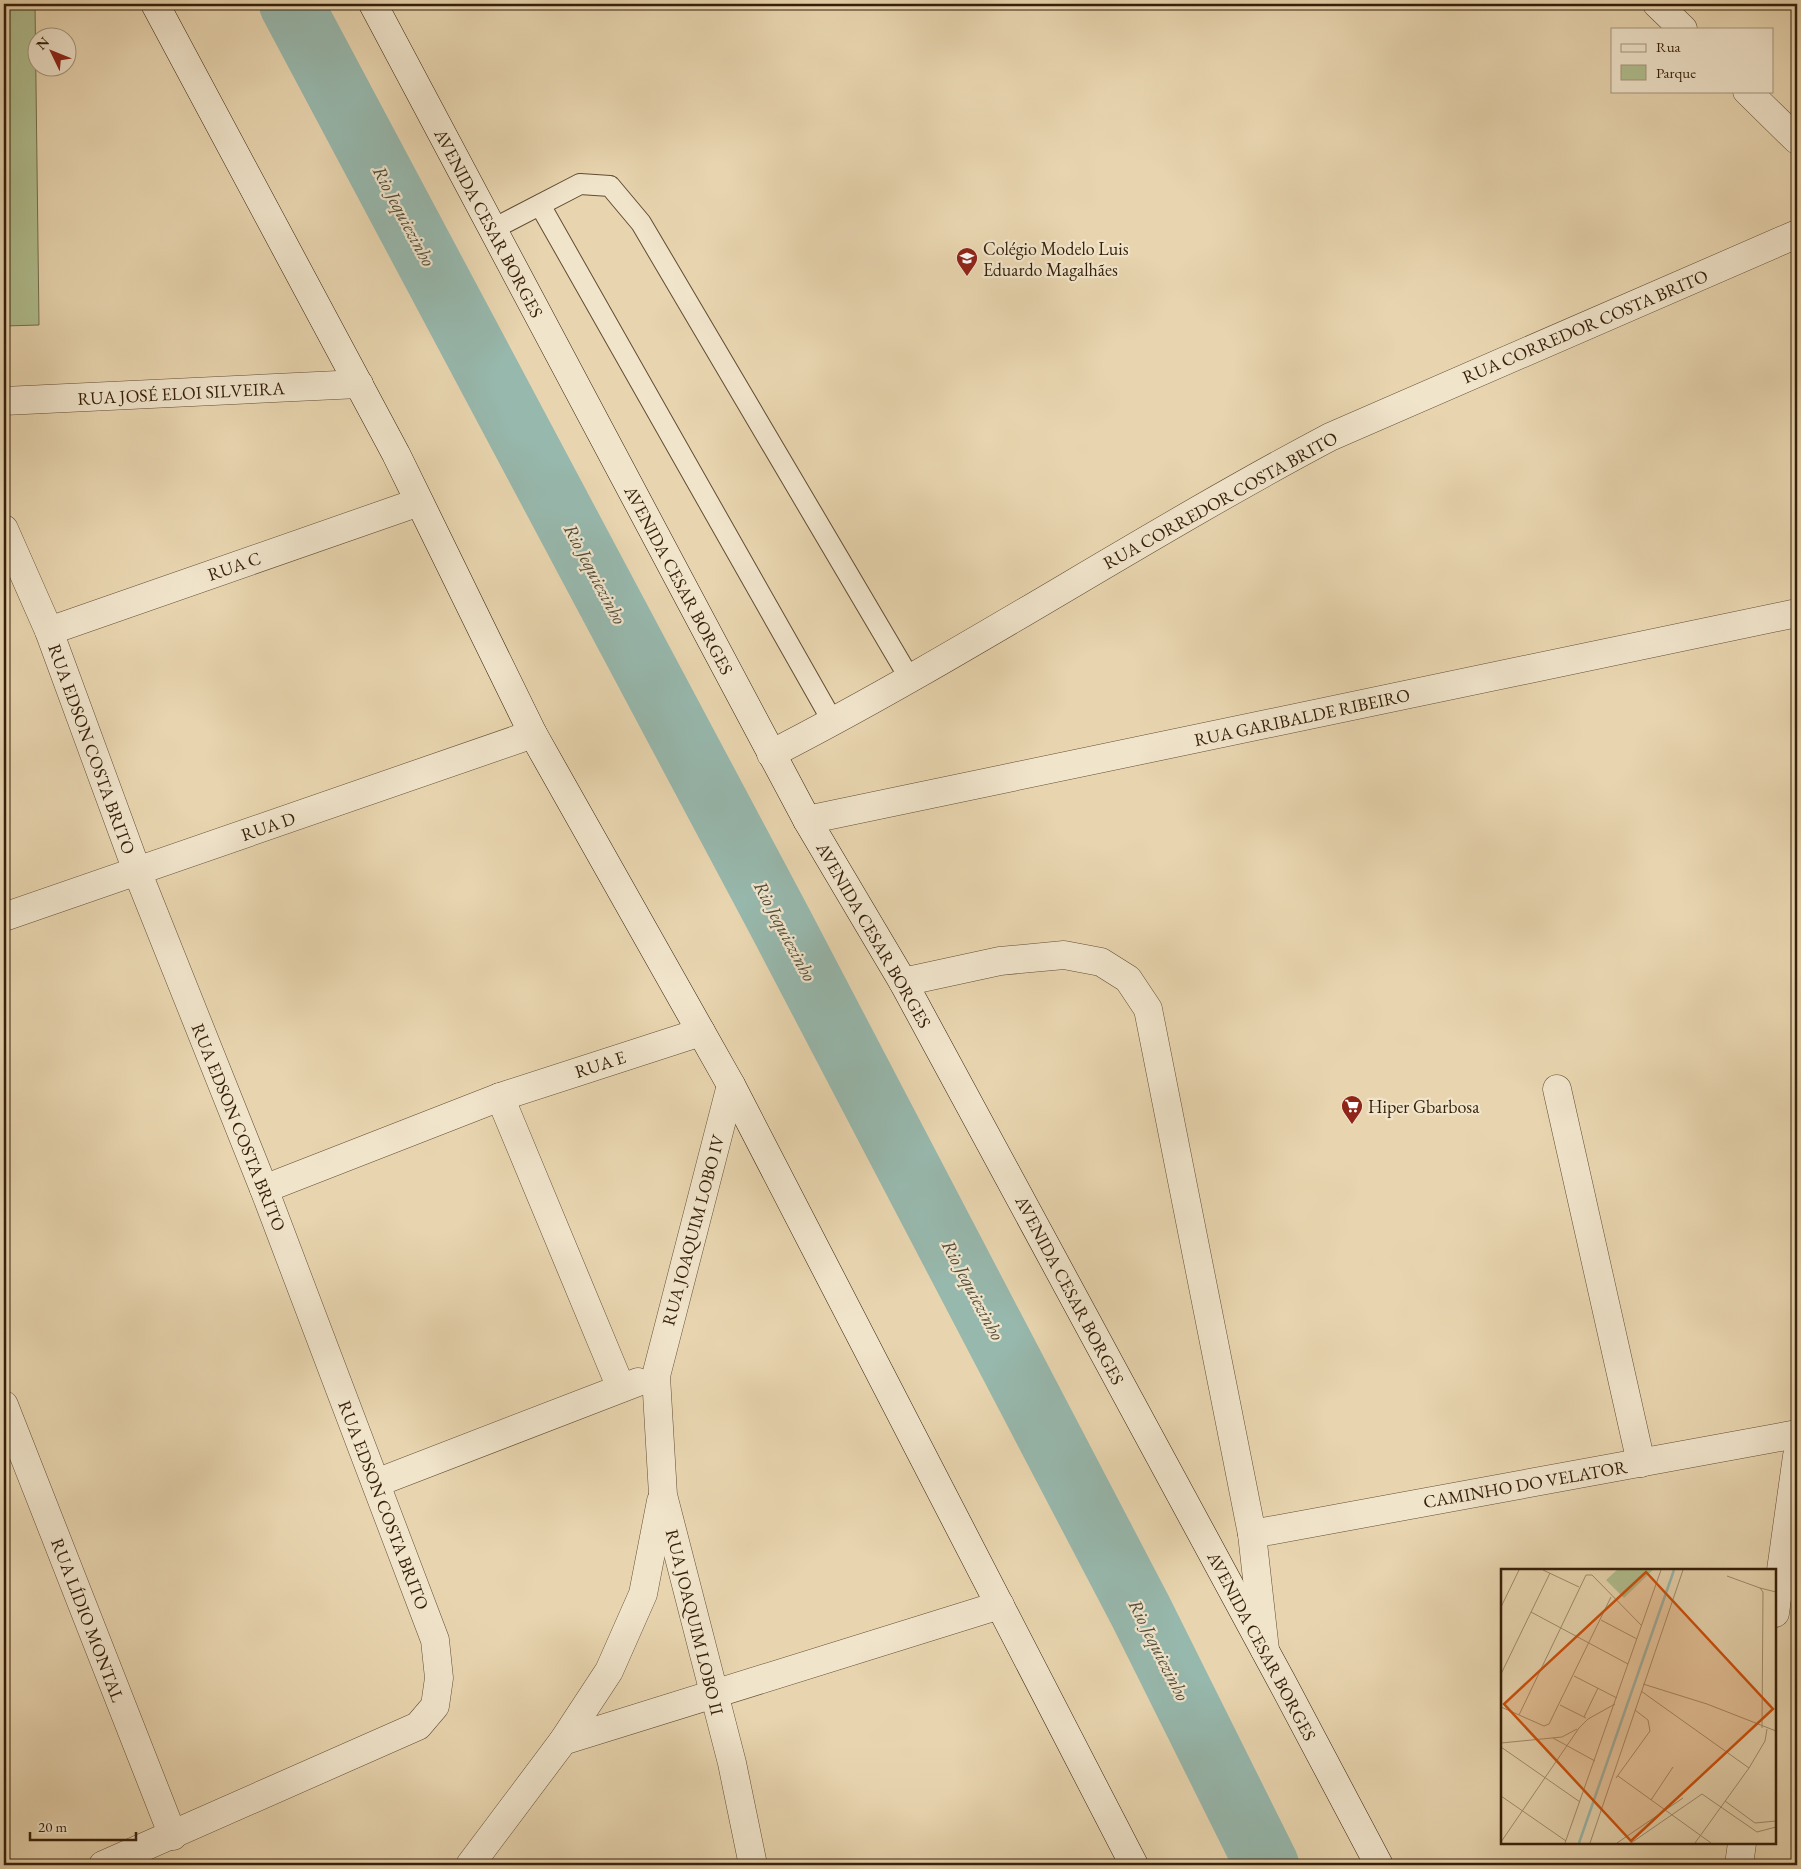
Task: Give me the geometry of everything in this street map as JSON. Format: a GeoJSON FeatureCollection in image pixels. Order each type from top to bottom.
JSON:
{"type":"FeatureCollection","features":[{"type":"Feature","properties":{"kind":"street"},"geometry":{"type":"LineString","coordinates":[[155,4],[359,384],[533,734],[731,1085],[1134,1865]]}},
{"type":"Feature","properties":{"kind":"street","name":"AVENIDA CESAR BORGES"},"geometry":{"type":"LineString","coordinates":[[373,4],[771,754],[807,820],[903,982],[1265,1650],[1379,1865]]}},
{"type":"Feature","properties":{"kind":"street"},"geometry":{"type":"LineString","coordinates":[[1657,4],[1682,28]]}},
{"type":"Feature","properties":{"kind":"street"},"geometry":{"type":"LineString","coordinates":[[1748,92],[1797,140]]}},
{"type":"Feature","properties":{"kind":"street","name":"RUA CORREDOR COSTA BRITO"},"geometry":{"type":"LineString","coordinates":[[771,754],[910,679],[1251,479],[1330,437],[1797,234]]}},
{"type":"Feature","properties":{"kind":"street","name":"RUA JOSÉ ELOI SILVEIRA"},"geometry":{"type":"LineString","coordinates":[[4,401],[359,384]]}},
{"type":"Feature","properties":{"kind":"street","name":"RUA C"},"geometry":{"type":"LineString","coordinates":[[48,631],[419,502]]}},
{"type":"Feature","properties":{"kind":"street","name":"RUA EDSON COSTA BRITO"},"geometry":{"type":"LineString","coordinates":[[4,529],[48,631],[137,871],[264,1189],[435,1640],[439,1678],[435,1706],[418,1726],[173,1836]]}},
{"type":"Feature","properties":{"kind":"street","name":"RUA GARIBALDE RIBEIRO"},"geometry":{"type":"LineString","coordinates":[[807,820],[1797,613]]}},
{"type":"Feature","properties":{"kind":"street","name":"RUA D"},"geometry":{"type":"LineString","coordinates":[[4,917],[533,734]]}},
{"type":"Feature","properties":{"kind":"street"},"geometry":{"type":"LineString","coordinates":[[903,982],[1000,961],[1064,955],[1101,962],[1128,979],[1148,1009],[1252,1534],[1265,1650]]}},
{"type":"Feature","properties":{"kind":"street","name":"RUA E"},"geometry":{"type":"LineString","coordinates":[[264,1189],[500,1097],[701,1032]]}},
{"type":"Feature","properties":{"kind":"street","name":"RUA JOAQUIM LOBO IV"},"geometry":{"type":"LineString","coordinates":[[656,1376],[731,1085]]}},
{"type":"Feature","properties":{"kind":"street"},"geometry":{"type":"LineString","coordinates":[[1557,1089],[1641,1463]]}},
{"type":"Feature","properties":{"kind":"street"},"geometry":{"type":"LineString","coordinates":[[500,1097],[621,1388]]}},
{"type":"Feature","properties":{"kind":"street"},"geometry":{"type":"LineString","coordinates":[[376,1483],[656,1376]]}},
{"type":"Feature","properties":{"kind":"street","name":"RUA JOAQUIM LOBO II"},"geometry":{"type":"LineString","coordinates":[[656,1376],[663,1495],[732,1763],[753,1865]]}},
{"type":"Feature","properties":{"kind":"street","name":"RUA LÍDIO MONTAL"},"geometry":{"type":"LineString","coordinates":[[4,1405],[173,1836]]}},
{"type":"Feature","properties":{"kind":"street","name":"CAMINHO DO VELATOR"},"geometry":{"type":"LineString","coordinates":[[1252,1534],[1797,1434]]}},
{"type":"Feature","properties":{"kind":"street"},"geometry":{"type":"LineString","coordinates":[[1776,1606],[1797,1456]]}},
{"type":"Feature","properties":{"kind":"street"},"geometry":{"type":"LineString","coordinates":[[470,1865],[564,1741],[609,1671],[643,1594],[663,1495]]}},
{"type":"Feature","properties":{"kind":"street"},"geometry":{"type":"LineString","coordinates":[[564,1741],[1000,1604]]}},
{"type":"Feature","properties":{"kind":"street"},"geometry":{"type":"LineString","coordinates":[[102,1865],[173,1836]]}},
{"type":"Feature","properties":{"kind":"street"},"geometry":{"type":"LineString","coordinates":[[1739,1865],[1742,1844]]}},
{"type":"Feature","properties":{"kind":"lane"},"geometry":{"type":"LineString","coordinates":[[493,229],[580,184],[610,186],[641,223],[910,679]]}},
{"type":"Feature","properties":{"kind":"lane"},"geometry":{"type":"LineString","coordinates":[[540,205],[833,722]]}},
{"type":"Feature","properties":{"kind":"green space"},"geometry":{"type":"Polygon","coordinates":[[[4,4],[35,4],[35,28],[28,28],[28,78],[36,78],[39,325],[4,326],[4,4]]]}},
{"type":"Feature","properties":{"kind":"waterway","name":"Rio Jequiezinho"},"geometry":{"type":"LineString","coordinates":[[291,4],[781,924],[1141,1612],[1267,1865]]}},
{"type":"Feature","properties":{"kind":"place","name":"Colégio Modelo Luis Eduardo Magalhães"},"geometry":{"type":"Point","coordinates":[967,277]}},
{"type":"Feature","properties":{"kind":"place","name":"Hiper Gbarbosa"},"geometry":{"type":"Point","coordinates":[1352,1125]}}]}
